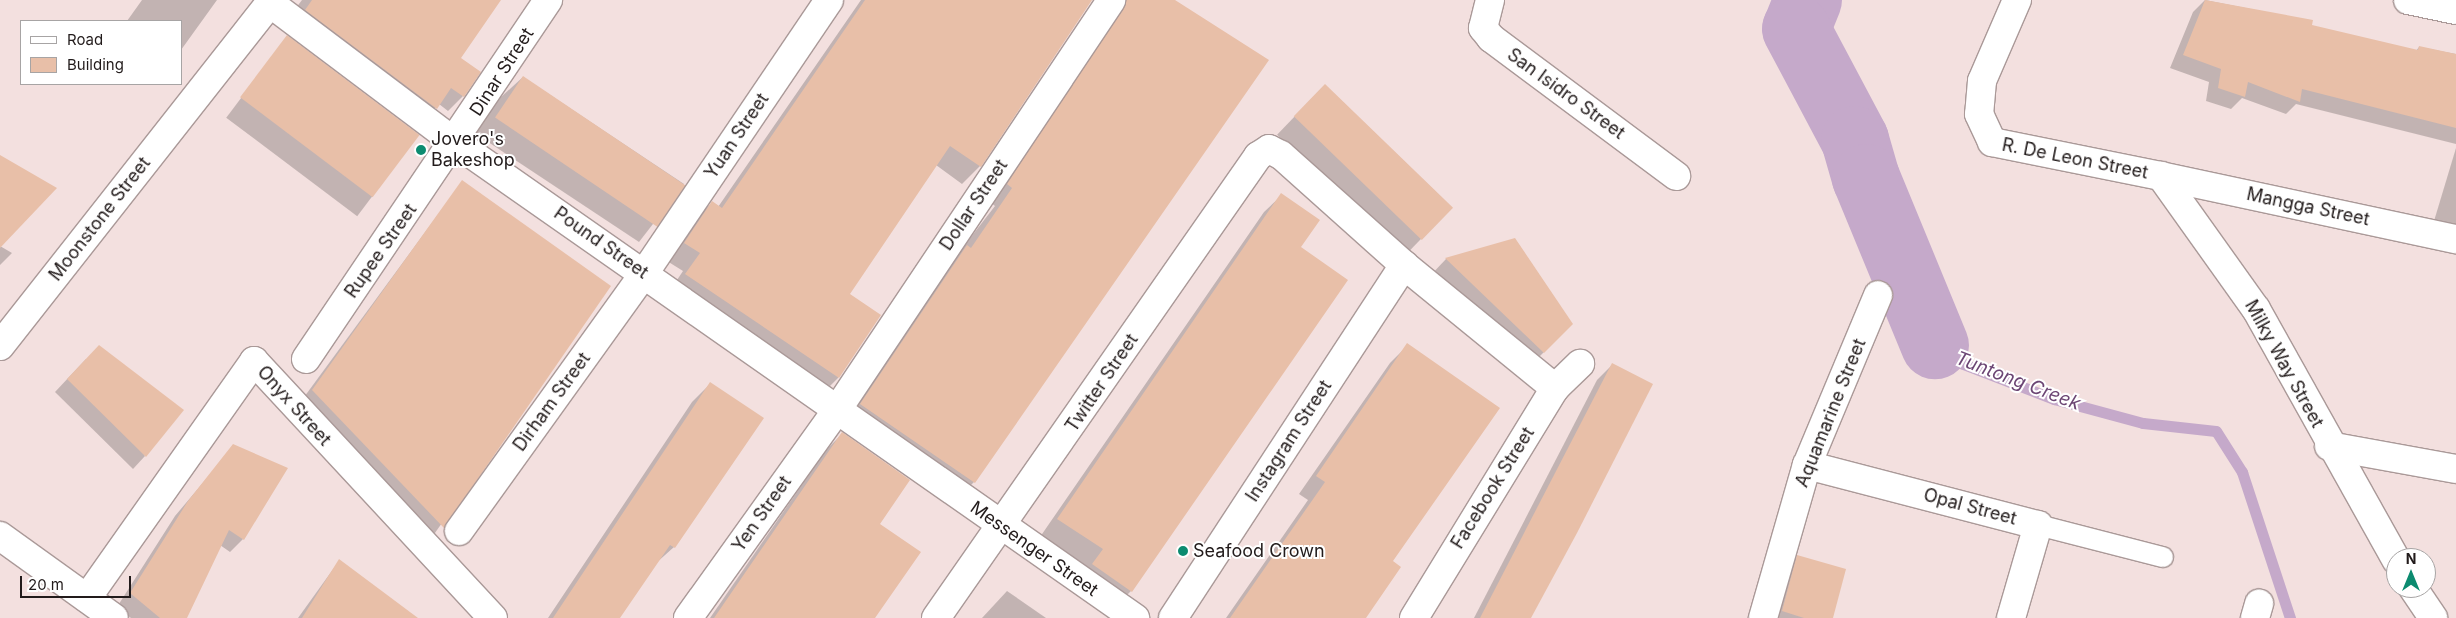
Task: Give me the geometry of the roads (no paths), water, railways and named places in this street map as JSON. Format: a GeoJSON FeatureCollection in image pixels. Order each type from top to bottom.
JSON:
{"type":"FeatureCollection","features":[{"type":"Feature","properties":{"kind":"street","name":"Dinar Street"},"geometry":{"type":"LineString","coordinates":[[456,143],[548,0]]}},
{"type":"Feature","properties":{"kind":"street","name":"Yuan Street"},"geometry":{"type":"LineString","coordinates":[[645,272],[829,0]]}},
{"type":"Feature","properties":{"kind":"street","name":"Dollar Street"},"geometry":{"type":"LineString","coordinates":[[837,410],[1111,0]]}},
{"type":"Feature","properties":{"kind":"street","name":"San Isidro Street"},"geometry":{"type":"LineString","coordinates":[[1490,0],[1483,28],[1491,38],[1676,176]]}},
{"type":"Feature","properties":{"kind":"street","name":"R. De Leon Street"},"geometry":{"type":"LineString","coordinates":[[2017,0],[1982,81],[1979,114],[1992,142],[2161,176]]}},
{"type":"Feature","properties":{"kind":"street"},"geometry":{"type":"LineString","coordinates":[[2408,0],[2456,10]]}},
{"type":"Feature","properties":{"kind":"street","name":"Pound Street"},"geometry":{"type":"LineString","coordinates":[[271,2],[456,143],[645,272],[935,479]]}},
{"type":"Feature","properties":{"kind":"street","name":"Moonstone Street"},"geometry":{"type":"LineString","coordinates":[[0,346],[271,2]]}},
{"type":"Feature","properties":{"kind":"street","name":"Rupee Street"},"geometry":{"type":"LineString","coordinates":[[306,359],[456,143]]}},
{"type":"Feature","properties":{"kind":"street","name":"Twitter Street"},"geometry":{"type":"LineString","coordinates":[[936,618],[1002,528],[1258,156],[1269,149],[1282,155],[1404,265]]}},
{"type":"Feature","properties":{"kind":"street","name":"Mangga Street"},"geometry":{"type":"LineString","coordinates":[[2161,176],[2456,239]]}},
{"type":"Feature","properties":{"kind":"street","name":"Milky Way Street"},"geometry":{"type":"LineString","coordinates":[[2161,176],[2256,309],[2329,446],[2389,548]]}},
{"type":"Feature","properties":{"kind":"street"},"geometry":{"type":"LineString","coordinates":[[1404,265],[1554,388]]}},
{"type":"Feature","properties":{"kind":"street","name":"Instagram Street"},"geometry":{"type":"LineString","coordinates":[[1173,618],[1404,265]]}},
{"type":"Feature","properties":{"kind":"street","name":"Dirham Street"},"geometry":{"type":"LineString","coordinates":[[459,531],[645,272]]}},
{"type":"Feature","properties":{"kind":"street","name":"Aquamarine Street"},"geometry":{"type":"LineString","coordinates":[[1763,618],[1807,465],[1878,295]]}},
{"type":"Feature","properties":{"kind":"street","name":"Onyx Street"},"geometry":{"type":"LineString","coordinates":[[87,598],[254,361],[493,618]]}},
{"type":"Feature","properties":{"kind":"street","name":"Facebook Street"},"geometry":{"type":"LineString","coordinates":[[1414,618],[1554,388],[1580,364]]}},
{"type":"Feature","properties":{"kind":"street","name":"Yen Street"},"geometry":{"type":"LineString","coordinates":[[688,618],[837,410]]}},
{"type":"Feature","properties":{"kind":"street"},"geometry":{"type":"LineString","coordinates":[[2329,446],[2456,469]]}},
{"type":"Feature","properties":{"kind":"street","name":"Opal Street"},"geometry":{"type":"LineString","coordinates":[[1807,465],[2038,525],[2011,618]]}},
{"type":"Feature","properties":{"kind":"street","name":"Messenger Street"},"geometry":{"type":"LineString","coordinates":[[935,479],[1002,528],[1135,618]]}},
{"type":"Feature","properties":{"kind":"street"},"geometry":{"type":"LineString","coordinates":[[0,536],[114,618]]}},
{"type":"Feature","properties":{"kind":"street"},"geometry":{"type":"LineString","coordinates":[[2420,598],[2433,618]]}},
{"type":"Feature","properties":{"kind":"lane"},"geometry":{"type":"LineString","coordinates":[[2038,525],[2163,557]]}},
{"type":"Feature","properties":{"kind":"waterway","name":"Tuntong Creek"},"geometry":{"type":"LineString","coordinates":[[1808,0],[1796,29],[1855,140],[1866,178],[1935,345]]}},
{"type":"Feature","properties":{"kind":"waterway","name":"Tuntong Creek"},"geometry":{"type":"LineString","coordinates":[[1935,345],[1961,363],[2054,399],[2143,423],[2216,431],[2242,472],[2290,618]]}},
{"type":"Feature","properties":{"kind":"place","name":"Jovero's Bakeshop"},"geometry":{"type":"Point","coordinates":[421,150]}},
{"type":"Feature","properties":{"kind":"place","name":"Seafood Crown"},"geometry":{"type":"Point","coordinates":[1183,551]}}]}
